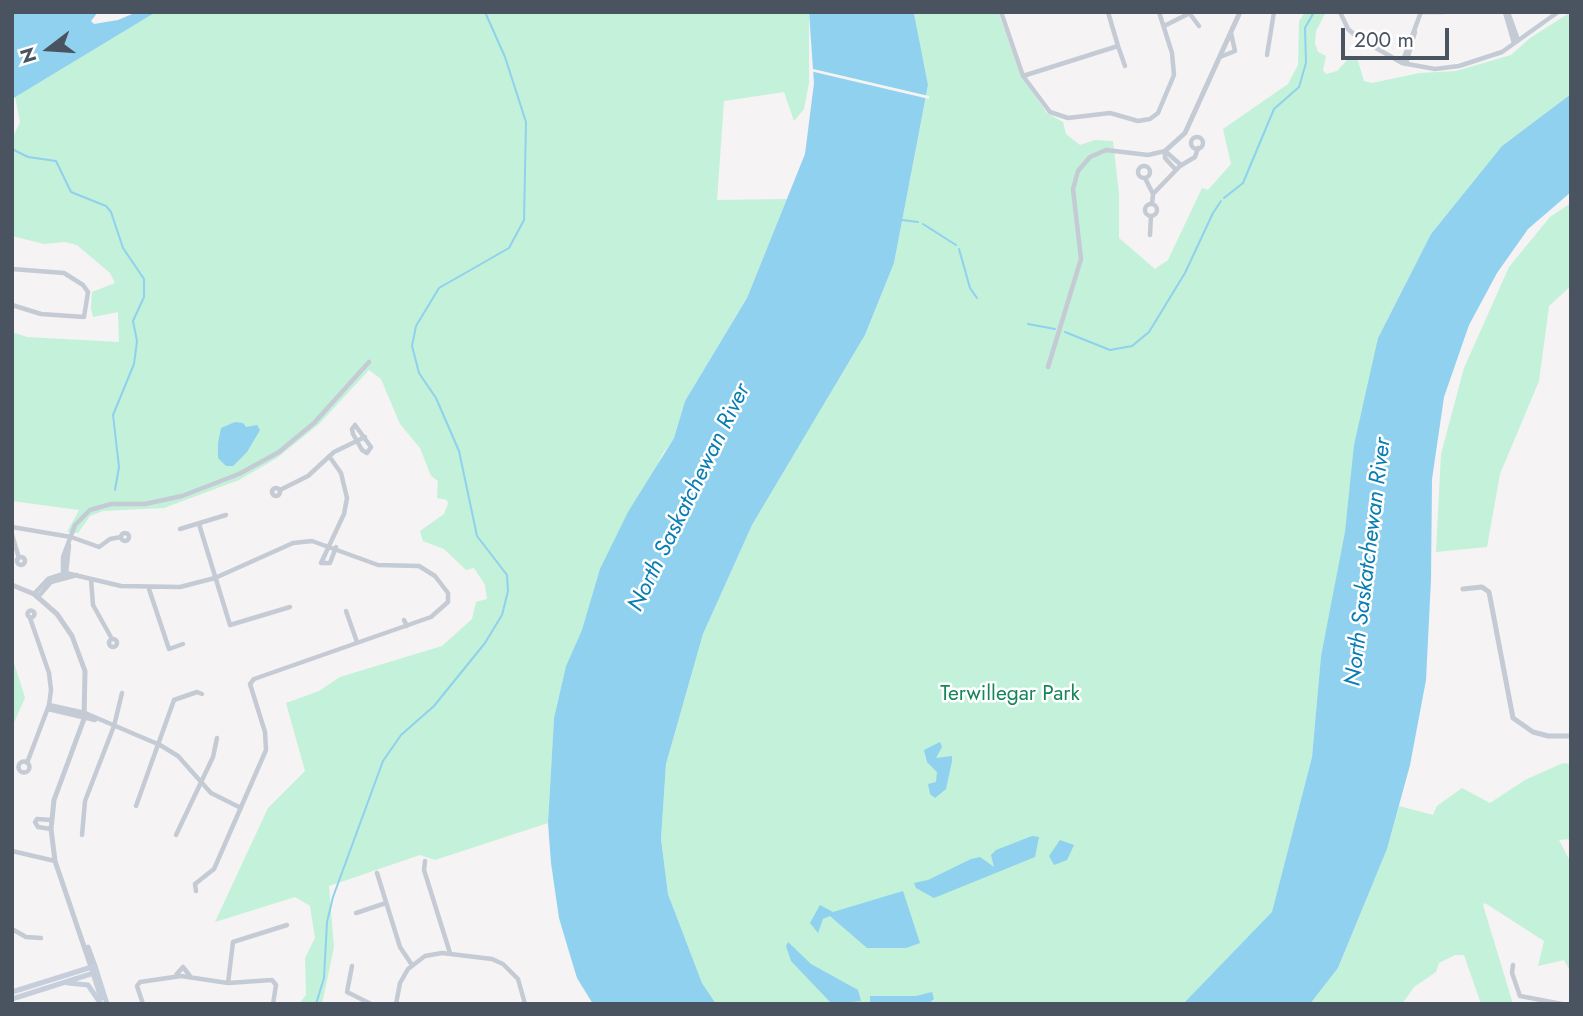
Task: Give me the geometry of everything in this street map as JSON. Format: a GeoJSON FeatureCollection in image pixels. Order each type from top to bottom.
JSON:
{"type":"FeatureCollection","features":[{"type":"Feature","properties":{"kind":"main road"},"geometry":{"type":"LineString","coordinates":[[12,999],[65,983],[94,970]]}},
{"type":"Feature","properties":{"kind":"main road"},"geometry":{"type":"LineString","coordinates":[[12,992],[94,970]]}},
{"type":"Feature","properties":{"kind":"main road"},"geometry":{"type":"LineString","coordinates":[[94,970],[103,1004]]}},
{"type":"Feature","properties":{"kind":"main road"},"geometry":{"type":"LineString","coordinates":[[65,983],[88,985],[103,1004]]}},
{"type":"Feature","properties":{"kind":"street"},"geometry":{"type":"LineString","coordinates":[[1001,12],[1023,76],[1046,108],[1058,117],[1105,113],[1138,121],[1150,119],[1160,110],[1174,75],[1173,59],[1159,12]]}},
{"type":"Feature","properties":{"kind":"street"},"geometry":{"type":"LineString","coordinates":[[1108,12],[1125,66]]}},
{"type":"Feature","properties":{"kind":"street"},"geometry":{"type":"LineString","coordinates":[[1048,367],[1081,258],[1073,189],[1078,171],[1087,160],[1103,151],[1151,155],[1165,151],[1185,133],[1240,12]]}},
{"type":"Feature","properties":{"kind":"street"},"geometry":{"type":"LineString","coordinates":[[1267,55],[1274,12]]}},
{"type":"Feature","properties":{"kind":"street"},"geometry":{"type":"LineString","coordinates":[[1339,12],[1354,35],[1404,63],[1435,69],[1459,66],[1502,52],[1558,12]]}},
{"type":"Feature","properties":{"kind":"street"},"geometry":{"type":"LineString","coordinates":[[1404,63],[1421,12],[1431,15],[1444,12]]}},
{"type":"Feature","properties":{"kind":"street"},"geometry":{"type":"LineString","coordinates":[[1507,12],[1516,42]]}},
{"type":"Feature","properties":{"kind":"street"},"geometry":{"type":"LineString","coordinates":[[1164,26],[1191,13],[1199,26]]}},
{"type":"Feature","properties":{"kind":"street"},"geometry":{"type":"LineString","coordinates":[[1220,57],[1236,51],[1231,33]]}},
{"type":"Feature","properties":{"kind":"street"},"geometry":{"type":"LineString","coordinates":[[1023,76],[1118,46]]}},
{"type":"Feature","properties":{"kind":"street"},"geometry":{"type":"LineString","coordinates":[[1153,194],[1181,165],[1194,159],[1198,148]]}},
{"type":"Feature","properties":{"kind":"street"},"geometry":{"type":"LineString","coordinates":[[1165,151],[1181,165]]}},
{"type":"Feature","properties":{"kind":"street"},"geometry":{"type":"LineString","coordinates":[[1165,151],[1165,158],[1176,170]]}},
{"type":"Feature","properties":{"kind":"street"},"geometry":{"type":"LineString","coordinates":[[1144,178],[1153,194],[1152,204],[1157,209],[1152,216],[1150,235]]}},
{"type":"Feature","properties":{"kind":"street"},"geometry":{"type":"LineString","coordinates":[[12,269],[64,273],[83,285],[88,292],[84,317],[41,314],[12,305]]}},
{"type":"Feature","properties":{"kind":"street"},"geometry":{"type":"LineString","coordinates":[[64,575],[71,537],[80,517],[90,510],[111,504],[145,505],[182,496],[239,474],[279,452],[314,423],[369,362]]}},
{"type":"Feature","properties":{"kind":"street"},"geometry":{"type":"LineString","coordinates":[[355,425],[365,436],[370,447],[367,453],[362,450],[352,429],[355,425]]}},
{"type":"Feature","properties":{"kind":"street"},"geometry":{"type":"LineString","coordinates":[[280,490],[301,481],[329,456],[365,436]]}},
{"type":"Feature","properties":{"kind":"street"},"geometry":{"type":"LineString","coordinates":[[329,456],[341,473],[347,498],[334,547]]}},
{"type":"Feature","properties":{"kind":"street"},"geometry":{"type":"LineString","coordinates":[[180,529],[226,515]]}},
{"type":"Feature","properties":{"kind":"street"},"geometry":{"type":"LineString","coordinates":[[199,524],[230,625],[233,627],[290,607]]}},
{"type":"Feature","properties":{"kind":"street"},"geometry":{"type":"LineString","coordinates":[[12,527],[71,537],[99,547],[110,539],[121,537]]}},
{"type":"Feature","properties":{"kind":"street"},"geometry":{"type":"LineString","coordinates":[[12,535],[19,558]]}},
{"type":"Feature","properties":{"kind":"street"},"geometry":{"type":"LineString","coordinates":[[36,596],[51,582],[64,575],[78,575],[149,589],[180,587],[215,578],[293,543],[312,541],[378,565],[419,566],[448,593],[447,602],[431,617],[254,679],[250,684],[265,732],[266,750],[214,869],[195,884],[196,891]]}},
{"type":"Feature","properties":{"kind":"street"},"geometry":{"type":"LineString","coordinates":[[91,579],[93,605],[112,639]]}},
{"type":"Feature","properties":{"kind":"street"},"geometry":{"type":"LineString","coordinates":[[12,584],[36,596],[65,624],[77,647],[86,684],[84,716],[60,780],[51,829],[55,861],[94,970]]}},
{"type":"Feature","properties":{"kind":"street"},"geometry":{"type":"LineString","coordinates":[[1463,589],[1482,587],[1489,592],[1513,718],[1533,732],[1548,736],[1571,736]]}},
{"type":"Feature","properties":{"kind":"street"},"geometry":{"type":"LineString","coordinates":[[149,589],[169,649],[183,644]]}},
{"type":"Feature","properties":{"kind":"street"},"geometry":{"type":"LineString","coordinates":[[346,611],[357,642]]}},
{"type":"Feature","properties":{"kind":"street"},"geometry":{"type":"LineString","coordinates":[[27,763],[49,707],[49,673],[30,618]]}},
{"type":"Feature","properties":{"kind":"street"},"geometry":{"type":"LineString","coordinates":[[404,620],[407,626]]}},
{"type":"Feature","properties":{"kind":"street"},"geometry":{"type":"LineString","coordinates":[[136,806],[174,700],[197,692],[202,694]]}},
{"type":"Feature","properties":{"kind":"street"},"geometry":{"type":"LineString","coordinates":[[82,835],[85,801],[114,726],[122,693]]}},
{"type":"Feature","properties":{"kind":"street"},"geometry":{"type":"LineString","coordinates":[[49,707],[114,726],[160,745],[178,756],[200,784],[211,793],[241,808]]}},
{"type":"Feature","properties":{"kind":"street"},"geometry":{"type":"LineString","coordinates":[[176,835],[213,757],[217,738]]}},
{"type":"Feature","properties":{"kind":"street"},"geometry":{"type":"LineString","coordinates":[[51,820],[37,819],[35,822],[38,827],[51,829]]}},
{"type":"Feature","properties":{"kind":"street"},"geometry":{"type":"LineString","coordinates":[[12,851],[55,861]]}},
{"type":"Feature","properties":{"kind":"street"},"geometry":{"type":"LineString","coordinates":[[425,861],[424,870],[450,953]]}},
{"type":"Feature","properties":{"kind":"street"},"geometry":{"type":"LineString","coordinates":[[377,873],[400,947],[412,965]]}},
{"type":"Feature","properties":{"kind":"street"},"geometry":{"type":"LineString","coordinates":[[356,913],[386,903]]}},
{"type":"Feature","properties":{"kind":"street"},"geometry":{"type":"LineString","coordinates":[[228,983],[234,941],[287,925]]}},
{"type":"Feature","properties":{"kind":"street"},"geometry":{"type":"LineString","coordinates":[[12,929],[26,937],[41,938]]}},
{"type":"Feature","properties":{"kind":"street"},"geometry":{"type":"LineString","coordinates":[[396,1004],[402,978],[412,965],[429,955],[450,953],[503,964],[518,979],[525,1004]]}},
{"type":"Feature","properties":{"kind":"street"},"geometry":{"type":"LineString","coordinates":[[1513,965],[1512,973],[1520,996],[1562,1004]]}},
{"type":"Feature","properties":{"kind":"street"},"geometry":{"type":"LineString","coordinates":[[352,966],[347,992],[371,1004]]}},
{"type":"Feature","properties":{"kind":"street"},"geometry":{"type":"LineString","coordinates":[[143,1004],[138,983],[176,975],[228,983],[272,979],[276,985],[273,1004]]}},
{"type":"Feature","properties":{"kind":"green space"},"geometry":{"type":"Polygon","coordinates":[[[156,12],[809,12],[809,83],[804,109],[794,121],[784,92],[724,101],[717,200],[787,199],[747,298],[685,401],[674,438],[662,455],[566,666],[554,718],[548,823],[435,860],[420,855],[329,886],[334,947],[322,1004],[299,1004],[306,995],[305,958],[315,938],[310,906],[295,897],[215,922],[268,808],[305,771],[286,703],[319,691],[340,677],[442,646],[472,619],[476,602],[487,599],[485,585],[474,568],[466,570],[444,549],[423,541],[420,531],[444,514],[447,500],[437,498],[438,481],[431,476],[420,448],[400,424],[381,379],[369,370],[319,424],[277,458],[239,480],[164,508],[103,511],[90,516],[78,533],[67,532],[79,510],[12,501],[12,332],[27,337],[119,342],[118,312],[93,317],[91,308],[92,292],[115,283],[110,273],[77,245],[65,242],[44,244],[12,236],[12,139],[20,122],[15,97],[156,12]]]}},
{"type":"Feature","properties":{"kind":"green space","name":"Terwillegar Park"},"geometry":{"type":"Polygon","coordinates":[[[913,12],[998,12],[1021,76],[1047,113],[1063,122],[1066,134],[1080,145],[1095,140],[1113,141],[1119,194],[1119,238],[1155,269],[1168,260],[1202,188],[1208,190],[1231,164],[1223,129],[1288,84],[1298,65],[1299,21],[1305,12],[1326,12],[1316,31],[1315,43],[1318,52],[1326,56],[1323,70],[1326,74],[1337,71],[1350,57],[1358,61],[1364,81],[1372,83],[1420,73],[1456,71],[1511,55],[1530,38],[1571,12],[1571,94],[1502,146],[1431,234],[1378,338],[1346,532],[1321,656],[1312,757],[1272,913],[1183,1004],[716,1004],[702,983],[668,894],[661,839],[666,764],[703,634],[752,525],[865,335],[894,263],[928,85],[913,12]]]}},
{"type":"Feature","properties":{"kind":"green space"},"geometry":{"type":"Polygon","coordinates":[[[1571,203],[1571,286],[1549,306],[1539,381],[1500,474],[1487,547],[1436,552],[1441,454],[1464,368],[1509,267],[1550,217],[1571,203]]]}},
{"type":"Feature","properties":{"kind":"green space"},"geometry":{"type":"Polygon","coordinates":[[[12,656],[25,698],[12,727],[12,656]]]}},
{"type":"Feature","properties":{"kind":"green space"},"geometry":{"type":"Polygon","coordinates":[[[1563,763],[1571,764],[1571,839],[1559,840],[1571,863],[1571,972],[1564,960],[1538,966],[1544,941],[1485,903],[1483,905],[1513,1004],[1481,1004],[1464,955],[1455,955],[1439,963],[1436,972],[1414,987],[1402,1004],[1310,1004],[1338,968],[1387,849],[1399,806],[1433,815],[1437,806],[1462,788],[1490,803],[1525,780],[1563,763]]]}},
{"type":"Feature","properties":{"kind":"water"},"geometry":{"type":"Polygon","coordinates":[[[12,12],[98,12],[91,21],[94,24],[118,20],[137,12],[156,12],[12,99],[12,12]]]}},
{"type":"Feature","properties":{"kind":"water","name":"North Saskatchewan River"},"geometry":{"type":"Polygon","coordinates":[[[809,12],[914,14],[928,85],[894,263],[865,335],[752,525],[703,634],[666,764],[661,839],[668,894],[702,983],[716,1004],[593,1004],[577,978],[570,955],[559,918],[551,863],[548,823],[554,718],[566,666],[582,630],[600,569],[628,512],[674,438],[685,401],[747,298],[805,154],[814,83],[809,12]]]}},
{"type":"Feature","properties":{"kind":"water","name":"North Saskatchewan River"},"geometry":{"type":"Polygon","coordinates":[[[1571,94],[1571,192],[1528,229],[1497,273],[1469,325],[1444,397],[1432,479],[1426,680],[1410,765],[1387,849],[1338,968],[1310,1004],[1183,1004],[1272,912],[1312,757],[1321,656],[1345,532],[1354,445],[1378,338],[1431,234],[1502,146],[1571,94]]]}},
{"type":"Feature","properties":{"kind":"water"},"geometry":{"type":"Polygon","coordinates":[[[235,422],[243,423],[246,427],[257,425],[260,430],[247,452],[233,466],[226,466],[218,458],[221,428],[235,422]]]}},
{"type":"Feature","properties":{"kind":"water"},"geometry":{"type":"Polygon","coordinates":[[[940,742],[942,747],[936,758],[952,756],[952,761],[946,789],[935,798],[930,794],[928,784],[936,782],[937,772],[927,762],[924,750],[940,742]]]}},
{"type":"Feature","properties":{"kind":"water"},"geometry":{"type":"Polygon","coordinates":[[[1032,836],[1039,837],[1035,857],[934,898],[916,888],[914,883],[928,880],[971,859],[980,857],[994,867],[991,855],[996,850],[1032,836]]]}},
{"type":"Feature","properties":{"kind":"water"},"geometry":{"type":"Polygon","coordinates":[[[1060,840],[1074,845],[1067,860],[1054,865],[1049,856],[1060,840]]]}},
{"type":"Feature","properties":{"kind":"water"},"geometry":{"type":"Polygon","coordinates":[[[903,891],[920,943],[906,948],[867,948],[830,916],[823,919],[818,933],[810,923],[820,905],[833,912],[903,891]]]}},
{"type":"Feature","properties":{"kind":"water"},"geometry":{"type":"Polygon","coordinates":[[[788,942],[811,964],[858,990],[861,1001],[832,1004],[791,961],[786,946],[788,942]]]}},
{"type":"Feature","properties":{"kind":"water"},"geometry":{"type":"Polygon","coordinates":[[[932,992],[934,999],[930,1002],[870,1003],[870,996],[916,996],[932,992]]]}},
{"type":"Feature","properties":{"kind":"pier"},"geometry":{"type":"Polygon","coordinates":[[[809,68],[929,96],[929,99],[810,71],[809,68]]]}},
{"type":"Feature","properties":{"kind":"waterway"},"geometry":{"type":"LineString","coordinates":[[316,1004],[324,978],[327,922],[333,897],[383,761],[401,735],[434,706],[485,643],[502,615],[508,591],[507,575],[477,536],[459,451],[436,398],[419,373],[412,346],[416,326],[439,288],[509,248],[524,220],[526,122],[505,57],[485,12]]}},
{"type":"Feature","properties":{"kind":"waterway"},"geometry":{"type":"LineString","coordinates":[[1224,198],[1243,183],[1274,109],[1299,87],[1306,63],[1305,28],[1314,12]]}},
{"type":"Feature","properties":{"kind":"waterway"},"geometry":{"type":"LineString","coordinates":[[12,145],[14,150],[28,157],[56,161],[71,192],[106,206],[111,212],[123,248],[144,279],[144,297],[133,321],[137,341],[134,364],[113,415],[119,467],[115,490]]}},
{"type":"Feature","properties":{"kind":"waterway"},"geometry":{"type":"LineString","coordinates":[[1065,332],[1110,350],[1132,346],[1149,332],[1185,273],[1221,201]]}},
{"type":"Feature","properties":{"kind":"waterway"},"geometry":{"type":"LineString","coordinates":[[902,220],[918,222]]}},
{"type":"Feature","properties":{"kind":"waterway"},"geometry":{"type":"LineString","coordinates":[[923,224],[956,245]]}},
{"type":"Feature","properties":{"kind":"waterway"},"geometry":{"type":"LineString","coordinates":[[959,249],[970,288],[977,298]]}},
{"type":"Feature","properties":{"kind":"waterway"},"geometry":{"type":"LineString","coordinates":[[1028,324],[1055,329]]}}]}
